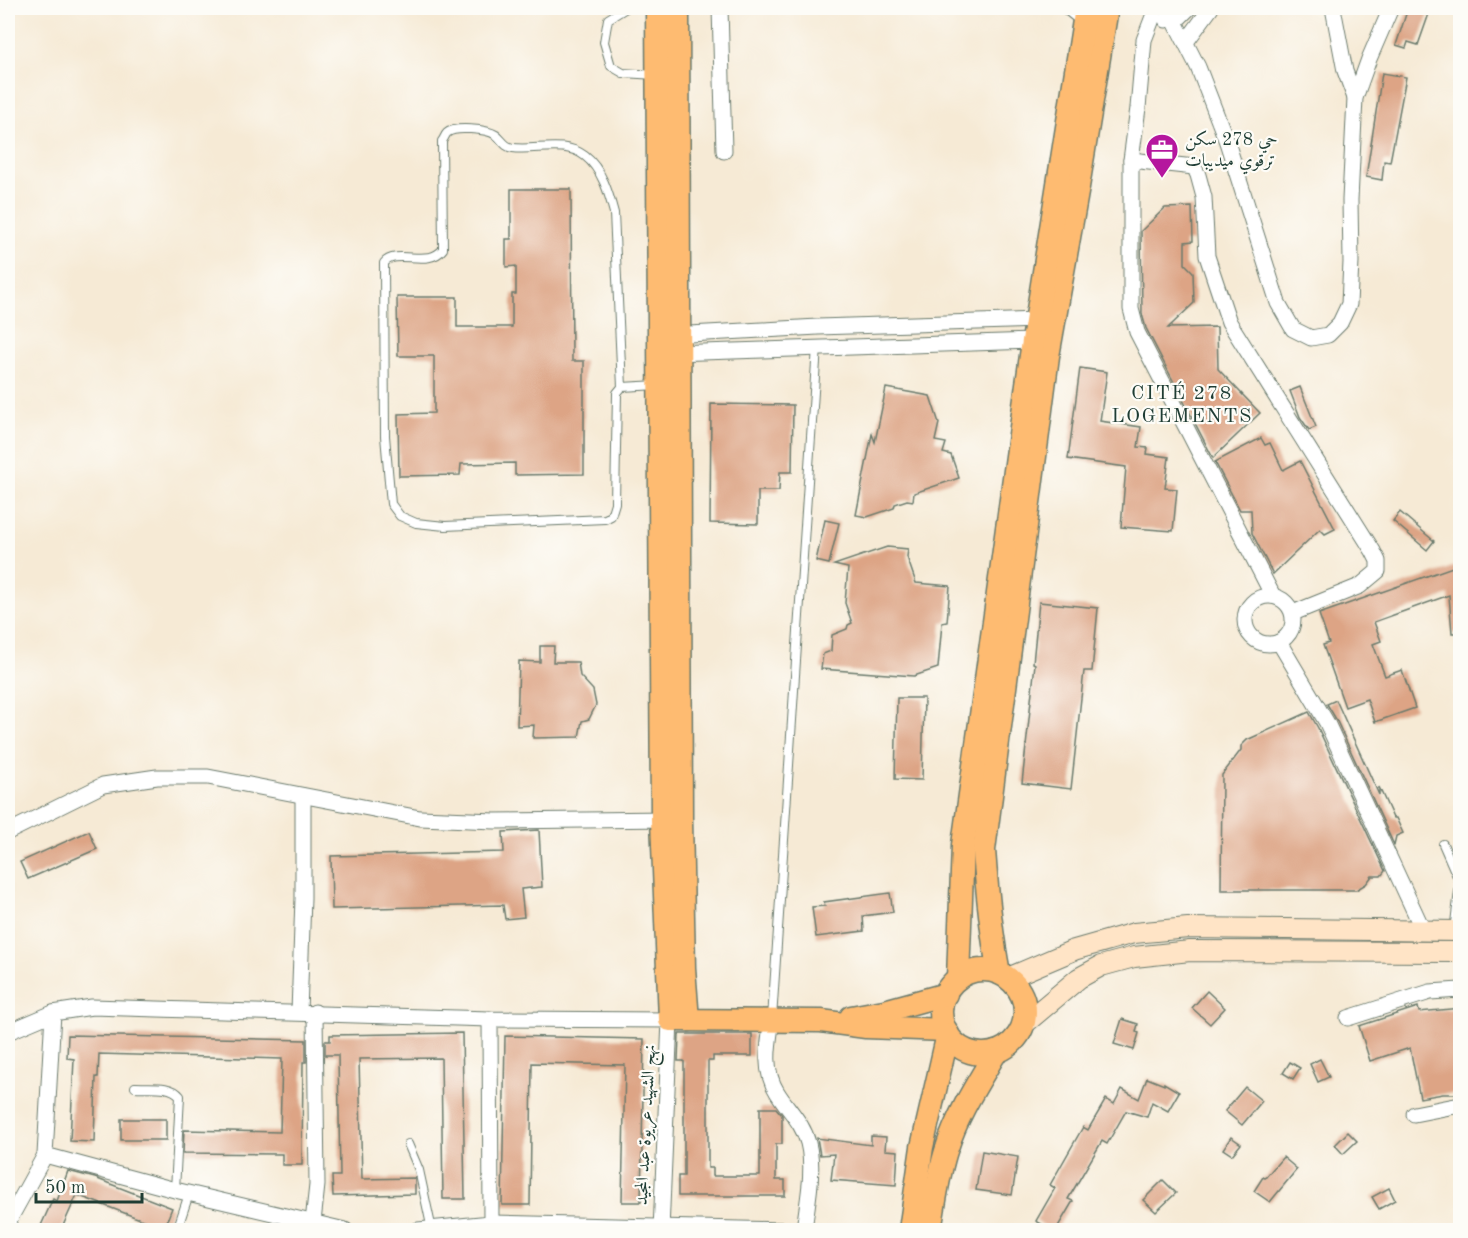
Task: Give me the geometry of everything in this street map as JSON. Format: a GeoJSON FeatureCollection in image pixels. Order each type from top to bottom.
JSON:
{"type":"FeatureCollection","features":[{"type":"Feature","properties":{"kind":"main road"},"geometry":{"type":"LineString","coordinates":[[657,8],[669,344],[660,385],[669,606]]}},
{"type":"Feature","properties":{"kind":"main road"},"geometry":{"type":"LineString","coordinates":[[678,8],[669,344],[669,606],[672,820],[684,957],[680,1020],[821,1021],[866,1027],[947,1032],[964,1049],[975,1053],[996,1052],[1008,1046],[1017,1037],[1023,1025],[1025,1012],[1018,987],[1004,975],[978,970],[967,973],[952,986],[877,1012],[821,1021]]}},
{"type":"Feature","properties":{"kind":"main road"},"geometry":{"type":"LineString","coordinates":[[1004,975],[988,906],[984,850],[1048,356],[1107,8]]}},
{"type":"Feature","properties":{"kind":"main road"},"geometry":{"type":"LineString","coordinates":[[910,1230],[922,1147],[947,1032],[942,1012],[952,986],[963,845],[1080,12]]}},
{"type":"Feature","properties":{"kind":"main road"},"geometry":{"type":"LineString","coordinates":[[1004,975],[1074,950],[1134,933],[1188,928],[1457,931]]}},
{"type":"Feature","properties":{"kind":"main road"},"geometry":{"type":"LineString","coordinates":[[1023,1025],[1079,978],[1101,966],[1134,957],[1190,951],[1461,952]]}},
{"type":"Feature","properties":{"kind":"main road"},"geometry":{"type":"LineString","coordinates":[[930,1230],[940,1169],[950,1140],[962,1111],[996,1052]]}},
{"type":"Feature","properties":{"kind":"street"},"geometry":{"type":"LineString","coordinates":[[720,8],[724,151]]}},
{"type":"Feature","properties":{"kind":"street"},"geometry":{"type":"LineString","coordinates":[[1189,8],[1174,20],[1160,18],[1152,11],[1144,40],[1131,160],[1131,309],[1137,332],[1273,596]]}},
{"type":"Feature","properties":{"kind":"street"},"geometry":{"type":"LineString","coordinates":[[1186,42],[1211,8]]}},
{"type":"Feature","properties":{"kind":"street"},"geometry":{"type":"LineString","coordinates":[[1333,8],[1345,71],[1355,98]]}},
{"type":"Feature","properties":{"kind":"street"},"geometry":{"type":"LineString","coordinates":[[1174,20],[1206,87],[1227,142],[1278,303],[1293,329],[1311,338],[1328,335],[1340,323],[1349,304],[1350,200],[1355,98],[1391,8]]}},
{"type":"Feature","properties":{"kind":"street"},"geometry":{"type":"LineString","coordinates":[[1131,160],[1194,167],[1204,197],[1208,256],[1229,322],[1369,543],[1378,561],[1378,571],[1360,586],[1293,613]]}},
{"type":"Feature","properties":{"kind":"street"},"geometry":{"type":"LineString","coordinates":[[817,347],[818,327]]}},
{"type":"Feature","properties":{"kind":"street"},"geometry":{"type":"LineString","coordinates":[[669,344],[818,327],[1035,330]]}},
{"type":"Feature","properties":{"kind":"street"},"geometry":{"type":"LineString","coordinates":[[669,344],[817,347],[1035,330]]}},
{"type":"Feature","properties":{"kind":"street"},"geometry":{"type":"LineString","coordinates":[[1273,596],[1285,601],[1293,613],[1293,627],[1290,633],[1279,642],[1266,644],[1259,642],[1249,633],[1245,620],[1249,607],[1259,597],[1273,596]]}},
{"type":"Feature","properties":{"kind":"street"},"geometry":{"type":"LineString","coordinates":[[1279,642],[1327,723],[1423,930]]}},
{"type":"Feature","properties":{"kind":"street"},"geometry":{"type":"LineString","coordinates":[[8,832],[103,785],[157,777],[208,777],[420,818],[495,821],[672,820]]}},
{"type":"Feature","properties":{"kind":"street"},"geometry":{"type":"LineString","coordinates":[[303,796],[303,898],[307,1012],[317,1185],[312,1226]]}},
{"type":"Feature","properties":{"kind":"street"},"geometry":{"type":"LineString","coordinates":[[1348,1018],[1430,992],[1461,990]]}},
{"type":"Feature","properties":{"kind":"street"},"geometry":{"type":"LineString","coordinates":[[8,1032],[53,1013],[92,1007],[490,1018],[680,1020]]}},
{"type":"Feature","properties":{"kind":"street"},"geometry":{"type":"LineString","coordinates":[[8,1222],[45,1155],[53,1013]]}},
{"type":"Feature","properties":{"kind":"street"},"geometry":{"type":"LineString","coordinates":[[490,1018],[491,1223]]}},
{"type":"Feature","properties":{"kind":"street","name":"نهج الشهيد عريوة عبد المجيد"},"geometry":{"type":"LineString","coordinates":[[661,1229],[680,1020]]}},
{"type":"Feature","properties":{"kind":"street"},"geometry":{"type":"LineString","coordinates":[[771,1020],[767,1055],[769,1074],[776,1091],[801,1124],[808,1143],[811,1163],[804,1230]]}},
{"type":"Feature","properties":{"kind":"street"},"geometry":{"type":"LineString","coordinates":[[1414,1114],[1461,1105]]}},
{"type":"Feature","properties":{"kind":"street"},"geometry":{"type":"LineString","coordinates":[[45,1155],[312,1226],[345,1230]]}},
{"type":"Feature","properties":{"kind":"street"},"geometry":{"type":"LineString","coordinates":[[425,1230],[491,1223],[661,1229],[782,1230]]}},
{"type":"Feature","properties":{"kind":"lane"},"geometry":{"type":"LineString","coordinates":[[626,8],[622,8],[608,19],[604,42],[611,66],[623,72],[658,75]]}},
{"type":"Feature","properties":{"kind":"lane"},"geometry":{"type":"LineString","coordinates":[[622,387],[614,213],[608,191],[598,174],[585,156],[566,148],[511,148],[497,135],[485,130],[454,129],[447,133],[442,141],[443,249],[439,255],[431,257],[391,258],[384,263],[385,436],[391,504],[400,516],[416,523],[446,526],[605,519],[611,516],[615,503],[617,393],[622,387],[660,385]]}},
{"type":"Feature","properties":{"kind":"lane"},"geometry":{"type":"LineString","coordinates":[[771,1020],[817,347]]}},
{"type":"Feature","properties":{"kind":"lane"},"geometry":{"type":"LineString","coordinates":[[1443,844],[1460,883],[1457,931]]}},
{"type":"Feature","properties":{"kind":"lane"},"geometry":{"type":"LineString","coordinates":[[135,1087],[168,1088],[180,1096],[182,1192],[177,1230]]}},
{"type":"Feature","properties":{"kind":"lane"},"geometry":{"type":"LineString","coordinates":[[408,1144],[419,1170],[425,1230]]}},
{"type":"Feature","properties":{"kind":"building"},"geometry":{"type":"Polygon","coordinates":[[[1408,8],[1431,8],[1418,45],[1408,42],[1406,48],[1396,45],[1408,8]]]}},
{"type":"Feature","properties":{"kind":"building"},"geometry":{"type":"Polygon","coordinates":[[[1382,73],[1406,77],[1390,162],[1384,161],[1382,180],[1366,177],[1382,73]]]}},
{"type":"Feature","properties":{"kind":"building"},"geometry":{"type":"Polygon","coordinates":[[[511,189],[571,189],[572,361],[584,361],[584,474],[515,475],[515,463],[461,464],[460,475],[399,476],[398,414],[434,413],[434,356],[398,356],[397,297],[457,297],[457,327],[512,327],[512,294],[516,294],[516,266],[506,267],[506,239],[511,239],[511,189]]]}},
{"type":"Feature","properties":{"kind":"building"},"geometry":{"type":"Polygon","coordinates":[[[1192,207],[1193,241],[1185,242],[1185,264],[1193,272],[1194,303],[1168,328],[1217,327],[1218,369],[1260,413],[1213,458],[1146,328],[1142,314],[1141,231],[1165,208],[1192,207]]]}},
{"type":"Feature","properties":{"kind":"building"},"geometry":{"type":"Polygon","coordinates":[[[1080,368],[1107,372],[1100,421],[1141,427],[1138,447],[1148,448],[1147,454],[1169,457],[1165,488],[1177,489],[1173,531],[1121,527],[1126,467],[1068,459],[1080,368]]]}},
{"type":"Feature","properties":{"kind":"building"},"geometry":{"type":"Polygon","coordinates":[[[1300,387],[1316,427],[1309,430],[1300,417],[1290,391],[1300,387]]]}},
{"type":"Feature","properties":{"kind":"building"},"geometry":{"type":"Polygon","coordinates":[[[886,388],[930,396],[939,423],[935,441],[946,443],[943,453],[951,455],[959,478],[914,493],[913,501],[907,500],[895,504],[894,508],[867,517],[856,515],[872,434],[875,442],[886,388]]]}},
{"type":"Feature","properties":{"kind":"building"},"geometry":{"type":"Polygon","coordinates":[[[711,404],[793,405],[792,472],[780,472],[779,491],[758,491],[758,524],[710,523],[711,404]]]}},
{"type":"Feature","properties":{"kind":"building"},"geometry":{"type":"Polygon","coordinates":[[[1261,438],[1265,445],[1270,443],[1283,470],[1300,461],[1335,529],[1325,534],[1320,529],[1273,574],[1252,533],[1251,510],[1240,510],[1215,462],[1261,438]]]}},
{"type":"Feature","properties":{"kind":"building"},"geometry":{"type":"Polygon","coordinates":[[[1400,512],[1434,541],[1427,550],[1393,521],[1400,512]]]}},
{"type":"Feature","properties":{"kind":"building"},"geometry":{"type":"Polygon","coordinates":[[[825,520],[839,523],[829,564],[816,561],[825,520]]]}},
{"type":"Feature","properties":{"kind":"building"},"geometry":{"type":"Polygon","coordinates":[[[887,547],[908,549],[907,557],[916,583],[950,586],[947,622],[942,623],[938,668],[914,676],[821,669],[823,654],[831,651],[832,635],[847,629],[852,623],[845,603],[848,568],[834,565],[887,547]]]}},
{"type":"Feature","properties":{"kind":"building"},"geometry":{"type":"Polygon","coordinates":[[[1461,564],[1461,633],[1452,633],[1449,595],[1374,622],[1381,641],[1373,644],[1385,676],[1402,670],[1415,708],[1375,722],[1367,699],[1345,707],[1323,645],[1329,643],[1319,614],[1461,564]]]}},
{"type":"Feature","properties":{"kind":"building"},"geometry":{"type":"Polygon","coordinates":[[[1039,602],[1098,608],[1092,671],[1084,671],[1071,789],[1022,783],[1035,664],[1033,663],[1039,602]]]}},
{"type":"Feature","properties":{"kind":"building"},"geometry":{"type":"Polygon","coordinates":[[[540,646],[554,646],[553,662],[578,662],[580,676],[593,690],[596,705],[589,719],[582,721],[579,737],[533,738],[534,725],[517,726],[519,661],[540,662],[540,646]]]}},
{"type":"Feature","properties":{"kind":"building"},"geometry":{"type":"Polygon","coordinates":[[[897,698],[924,698],[922,780],[895,779],[897,698]]]}},
{"type":"Feature","properties":{"kind":"building"},"geometry":{"type":"Polygon","coordinates":[[[1336,700],[1379,795],[1379,787],[1393,818],[1396,818],[1403,833],[1396,836],[1394,845],[1327,704],[1336,700]]]}},
{"type":"Feature","properties":{"kind":"building"},"geometry":{"type":"Polygon","coordinates":[[[1309,712],[1385,871],[1381,876],[1372,876],[1366,884],[1356,890],[1221,890],[1222,775],[1247,740],[1309,712]]]}},
{"type":"Feature","properties":{"kind":"building"},"geometry":{"type":"Polygon","coordinates":[[[539,830],[542,887],[521,889],[524,917],[505,919],[503,905],[332,909],[331,856],[504,852],[503,832],[539,830]]]}},
{"type":"Feature","properties":{"kind":"building"},"geometry":{"type":"Polygon","coordinates":[[[89,831],[97,849],[28,879],[20,862],[89,831]]]}},
{"type":"Feature","properties":{"kind":"building"},"geometry":{"type":"Polygon","coordinates":[[[890,893],[893,912],[863,916],[864,931],[816,937],[812,907],[825,906],[824,902],[890,893]]]}},
{"type":"Feature","properties":{"kind":"building"},"geometry":{"type":"Polygon","coordinates":[[[1207,991],[1225,1008],[1210,1024],[1192,1008],[1207,991]]]}},
{"type":"Feature","properties":{"kind":"building"},"geometry":{"type":"Polygon","coordinates":[[[1418,1007],[1419,1012],[1461,1008],[1461,1094],[1420,1098],[1410,1048],[1370,1061],[1359,1026],[1418,1007]]]}},
{"type":"Feature","properties":{"kind":"building"},"geometry":{"type":"Polygon","coordinates":[[[1122,1019],[1138,1024],[1136,1032],[1139,1033],[1134,1050],[1114,1044],[1122,1019]]]}},
{"type":"Feature","properties":{"kind":"building"},"geometry":{"type":"Polygon","coordinates":[[[462,1033],[465,1199],[443,1199],[441,1058],[359,1059],[362,1179],[415,1178],[415,1194],[333,1196],[332,1176],[340,1176],[338,1055],[325,1055],[325,1041],[330,1041],[330,1035],[462,1033]]]}},
{"type":"Feature","properties":{"kind":"building"},"geometry":{"type":"Polygon","coordinates":[[[679,1034],[752,1034],[752,1056],[713,1056],[713,1061],[708,1061],[708,1168],[713,1168],[713,1176],[760,1176],[760,1108],[776,1108],[782,1115],[782,1144],[776,1144],[776,1180],[785,1180],[785,1196],[678,1196],[678,1176],[684,1176],[684,1061],[678,1061],[679,1034]]]}},
{"type":"Feature","properties":{"kind":"building"},"geometry":{"type":"Polygon","coordinates":[[[68,1035],[306,1040],[306,1062],[303,1062],[302,1165],[282,1165],[282,1154],[183,1153],[184,1130],[280,1132],[282,1059],[99,1054],[94,1142],[70,1141],[74,1059],[67,1058],[68,1035]]]}},
{"type":"Feature","properties":{"kind":"building"},"geometry":{"type":"Polygon","coordinates":[[[505,1036],[644,1039],[641,1202],[622,1202],[625,1065],[532,1063],[530,1205],[502,1205],[505,1036]]]}},
{"type":"Feature","properties":{"kind":"building"},"geometry":{"type":"Polygon","coordinates":[[[1320,1059],[1329,1077],[1318,1082],[1310,1064],[1320,1059]]]}},
{"type":"Feature","properties":{"kind":"building"},"geometry":{"type":"Polygon","coordinates":[[[1290,1062],[1300,1068],[1293,1079],[1283,1073],[1290,1062]]]}},
{"type":"Feature","properties":{"kind":"building"},"geometry":{"type":"Polygon","coordinates":[[[1147,1078],[1164,1085],[1164,1083],[1179,1092],[1168,1111],[1152,1102],[1147,1117],[1126,1111],[1107,1144],[1102,1141],[1068,1199],[1073,1201],[1056,1230],[1036,1221],[1055,1188],[1050,1185],[1083,1127],[1088,1130],[1106,1099],[1114,1104],[1122,1089],[1139,1099],[1147,1078]]]}},
{"type":"Feature","properties":{"kind":"building"},"geometry":{"type":"Polygon","coordinates":[[[1245,1087],[1262,1101],[1242,1125],[1225,1111],[1245,1087]]]}},
{"type":"Feature","properties":{"kind":"building"},"geometry":{"type":"Polygon","coordinates":[[[121,1119],[166,1119],[166,1140],[121,1140],[121,1119]]]}},
{"type":"Feature","properties":{"kind":"building"},"geometry":{"type":"Polygon","coordinates":[[[1348,1132],[1357,1141],[1343,1154],[1335,1145],[1348,1132]]]}},
{"type":"Feature","properties":{"kind":"building"},"geometry":{"type":"Polygon","coordinates":[[[871,1136],[886,1137],[885,1150],[898,1151],[896,1185],[831,1180],[834,1154],[820,1155],[817,1138],[871,1145],[871,1136]]]}},
{"type":"Feature","properties":{"kind":"building"},"geometry":{"type":"Polygon","coordinates":[[[1231,1137],[1241,1144],[1232,1155],[1223,1149],[1231,1137]]]}},
{"type":"Feature","properties":{"kind":"building"},"geometry":{"type":"Polygon","coordinates":[[[982,1151],[1018,1157],[1012,1195],[976,1190],[982,1151]]]}},
{"type":"Feature","properties":{"kind":"building"},"geometry":{"type":"Polygon","coordinates":[[[1283,1157],[1297,1169],[1270,1202],[1254,1191],[1263,1177],[1265,1178],[1283,1157]]]}},
{"type":"Feature","properties":{"kind":"building"},"geometry":{"type":"Polygon","coordinates":[[[68,1171],[95,1178],[172,1208],[164,1228],[77,1195],[61,1230],[39,1230],[53,1199],[57,1201],[68,1171]]]}},
{"type":"Feature","properties":{"kind":"building"},"geometry":{"type":"Polygon","coordinates":[[[1163,1180],[1176,1193],[1156,1212],[1143,1200],[1163,1180]]]}},
{"type":"Feature","properties":{"kind":"building"},"geometry":{"type":"Polygon","coordinates":[[[1389,1188],[1395,1200],[1379,1209],[1372,1197],[1389,1188]]]}},
{"type":"Feature","properties":{"kind":"place","name":"حي 278 سكن ترقوي ميديبات"},"geometry":{"type":"Point","coordinates":[1162,179]}},
{"type":"Feature","properties":{"kind":"district","name":"CITÉ 278 LOGEMENTS"},"geometry":{"type":"Point","coordinates":[1182,406]}}]}
